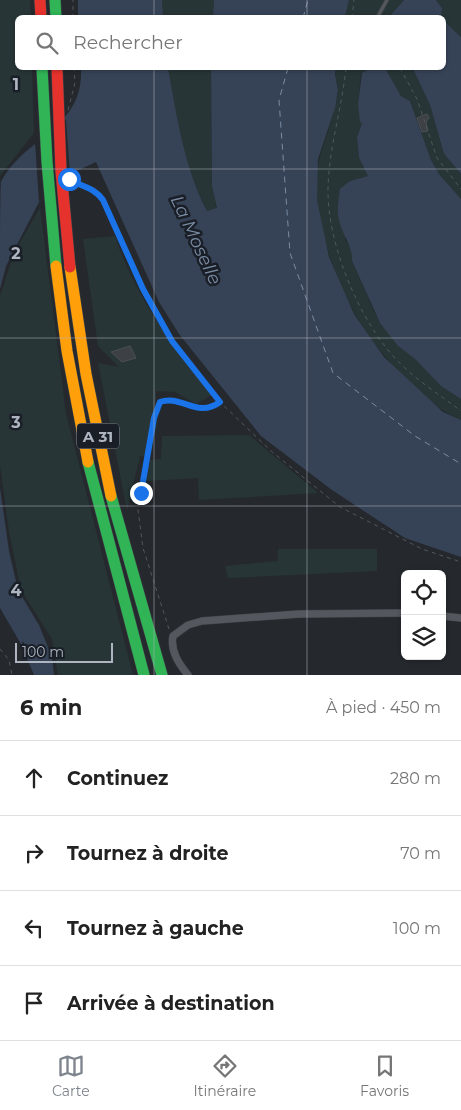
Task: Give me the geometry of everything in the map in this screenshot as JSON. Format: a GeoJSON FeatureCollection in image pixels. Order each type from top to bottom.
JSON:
{"type":"FeatureCollection","features":[{"type":"Feature","properties":{"kind":"highway"},"geometry":{"type":"LineString","coordinates":[[40,0],[40,15]]}},
{"type":"Feature","properties":{"kind":"highway"},"geometry":{"type":"LineString","coordinates":[[56,0],[56,15]]}},
{"type":"Feature","properties":{"kind":"highway","name":"A 31"},"geometry":{"type":"LineString","coordinates":[[42,70],[48,197],[62,321],[84,443],[98,507],[144,675]]}},
{"type":"Feature","properties":{"kind":"highway","name":"A 31"},"geometry":{"type":"LineString","coordinates":[[57,70],[62,191],[69,262],[87,385],[104,468],[162,675]]}},
{"type":"Feature","properties":{"kind":"street"},"geometry":{"type":"LineString","coordinates":[[188,675],[177,658],[172,644],[173,636],[188,625],[202,621],[299,614],[401,613]]}},
{"type":"Feature","properties":{"kind":"street"},"geometry":{"type":"LineString","coordinates":[[446,616],[461,618]]}},
{"type":"Feature","properties":{"kind":"lane"},"geometry":{"type":"LineString","coordinates":[[379,15],[387,0]]}},
{"type":"Feature","properties":{"kind":"path"},"geometry":{"type":"LineString","coordinates":[[73,0],[73,15]]}},
{"type":"Feature","properties":{"kind":"path"},"geometry":{"type":"LineString","coordinates":[[352,15],[354,0]]}},
{"type":"Feature","properties":{"kind":"path"},"geometry":{"type":"LineString","coordinates":[[68,111],[76,84],[74,70]]}},
{"type":"Feature","properties":{"kind":"path"},"geometry":{"type":"LineString","coordinates":[[346,70],[342,103],[330,160],[329,216],[333,241],[354,292],[375,333],[411,374],[461,411]]}},
{"type":"Feature","properties":{"kind":"path"},"geometry":{"type":"LineString","coordinates":[[401,70],[418,100],[437,158],[461,189]]}},
{"type":"Feature","properties":{"kind":"path"},"geometry":{"type":"LineString","coordinates":[[69,179],[83,187],[92,188],[103,200],[123,249],[172,341],[220,402],[271,450],[340,506],[422,549],[461,562]]}},
{"type":"Feature","properties":{"kind":"path"},"geometry":{"type":"LineString","coordinates":[[173,636],[167,627],[143,548],[139,524],[140,501],[154,418],[160,402],[168,399],[204,409],[213,407],[220,402]]}},
{"type":"Feature","properties":{"kind":"path"},"geometry":{"type":"LineString","coordinates":[[0,649],[9,660],[12,675]]}},
{"type":"Feature","properties":{"kind":"shaded area"},"geometry":{"type":"Polygon","coordinates":[[[0,0],[30,0],[31,15],[15,15],[15,70],[32,70],[34,133],[0,176],[0,0]]]}},
{"type":"Feature","properties":{"kind":"shaded area"},"geometry":{"type":"Polygon","coordinates":[[[162,0],[214,0],[213,15],[163,15],[162,0]]]}},
{"type":"Feature","properties":{"kind":"shaded area"},"geometry":{"type":"Polygon","coordinates":[[[349,0],[404,0],[391,15],[346,15],[349,0]]]}},
{"type":"Feature","properties":{"kind":"shaded area"},"geometry":{"type":"Polygon","coordinates":[[[436,0],[461,0],[461,37],[446,23],[446,15],[441,15],[442,8],[436,0]]]}},
{"type":"Feature","properties":{"kind":"shaded area"},"geometry":{"type":"Polygon","coordinates":[[[168,70],[211,70],[212,187],[217,209],[207,211],[199,194],[192,177],[178,123],[168,70]]]}},
{"type":"Feature","properties":{"kind":"shaded area"},"geometry":{"type":"Polygon","coordinates":[[[336,70],[366,70],[361,73],[358,104],[362,123],[357,137],[359,158],[368,176],[350,181],[345,239],[353,251],[352,261],[375,314],[398,346],[415,359],[441,386],[461,399],[461,420],[439,408],[407,380],[389,361],[359,320],[336,275],[322,226],[316,187],[318,163],[338,93],[336,70]]]}},
{"type":"Feature","properties":{"kind":"shaded area"},"geometry":{"type":"Polygon","coordinates":[[[386,70],[414,70],[430,105],[444,154],[461,174],[461,199],[439,174],[431,160],[410,101],[401,96],[386,70]]]}},
{"type":"Feature","properties":{"kind":"shaded area"},"geometry":{"type":"Polygon","coordinates":[[[40,208],[66,414],[133,675],[58,675],[52,639],[21,590],[9,531],[0,465],[0,296],[15,251],[40,208]]]}},
{"type":"Feature","properties":{"kind":"shaded area"},"geometry":{"type":"Polygon","coordinates":[[[115,236],[133,279],[156,320],[212,395],[196,404],[175,392],[156,391],[157,427],[146,457],[140,456],[127,510],[98,363],[119,367],[98,346],[83,239],[115,236]]]}},
{"type":"Feature","properties":{"kind":"shaded area"},"geometry":{"type":"Polygon","coordinates":[[[249,435],[318,493],[199,500],[198,478],[146,481],[150,460],[161,459],[162,436],[249,435]]]}},
{"type":"Feature","properties":{"kind":"shaded area"},"geometry":{"type":"Polygon","coordinates":[[[278,549],[377,549],[377,571],[228,578],[225,566],[278,561],[278,549]]]}},
{"type":"Feature","properties":{"kind":"water"},"geometry":{"type":"Polygon","coordinates":[[[78,0],[162,0],[163,15],[78,15],[78,0]]]}},
{"type":"Feature","properties":{"kind":"water"},"geometry":{"type":"Polygon","coordinates":[[[214,0],[349,0],[345,15],[213,15],[214,0]]]}},
{"type":"Feature","properties":{"kind":"water"},"geometry":{"type":"Polygon","coordinates":[[[404,0],[436,0],[442,8],[441,15],[391,15],[404,0]]]}},
{"type":"Feature","properties":{"kind":"water"},"geometry":{"type":"Polygon","coordinates":[[[446,23],[461,37],[461,174],[444,154],[430,105],[414,71],[446,70],[446,23]]]}},
{"type":"Feature","properties":{"kind":"water","name":"La Moselle"},"geometry":{"type":"Polygon","coordinates":[[[81,70],[168,70],[187,159],[192,177],[207,211],[217,208],[212,187],[211,70],[336,70],[338,90],[335,108],[318,159],[317,200],[329,257],[354,314],[384,357],[443,412],[461,420],[461,557],[405,538],[332,490],[261,436],[179,334],[159,302],[96,162],[70,174],[39,202],[6,266],[0,289],[1,182],[11,166],[63,119],[73,105],[79,89],[81,70]]]}},
{"type":"Feature","properties":{"kind":"water"},"geometry":{"type":"Polygon","coordinates":[[[367,70],[386,70],[401,96],[410,101],[431,160],[439,174],[461,199],[461,399],[441,386],[415,359],[398,346],[380,323],[352,261],[351,250],[340,225],[338,204],[340,189],[350,181],[368,176],[359,158],[357,137],[362,123],[360,122],[358,104],[362,73],[367,70]]]}},
{"type":"Feature","properties":{"kind":"water"},"geometry":{"type":"Polygon","coordinates":[[[0,488],[9,551],[18,590],[39,625],[52,657],[54,675],[34,675],[21,644],[0,608],[0,488]]]}},
{"type":"Feature","properties":{"kind":"pier"},"geometry":{"type":"Polygon","coordinates":[[[66,119],[70,174],[39,202],[35,143],[66,119]]]}},
{"type":"Feature","properties":{"kind":"building"},"geometry":{"type":"Polygon","coordinates":[[[427,114],[429,118],[426,122],[428,131],[422,132],[417,118],[427,114]]]}},
{"type":"Feature","properties":{"kind":"building"},"geometry":{"type":"Polygon","coordinates":[[[130,346],[136,358],[122,362],[111,352],[130,346]]]}},
{"type":"Feature","properties":{"kind":"ferry route"},"geometry":{"type":"LineString","coordinates":[[304,15],[308,0]]}},
{"type":"Feature","properties":{"kind":"ferry route"},"geometry":{"type":"LineString","coordinates":[[287,70],[279,100],[290,253],[333,373],[415,436],[461,464]]}},
{"type":"Feature","properties":{"kind":"traffic: fast"},"geometry":{"type":"LineString","coordinates":[[55,0],[56,15]]}},
{"type":"Feature","properties":{"kind":"traffic: fast"},"geometry":{"type":"LineString","coordinates":[[42,70],[47,162],[56,266]]}},
{"type":"Feature","properties":{"kind":"traffic: fast"},"geometry":{"type":"LineString","coordinates":[[88,462],[144,675]]}},
{"type":"Feature","properties":{"kind":"traffic: fast"},"geometry":{"type":"LineString","coordinates":[[111,496],[162,675]]}},
{"type":"Feature","properties":{"kind":"traffic: slow"},"geometry":{"type":"LineString","coordinates":[[56,266],[67,351],[88,462]]}},
{"type":"Feature","properties":{"kind":"traffic: slow"},"geometry":{"type":"LineString","coordinates":[[70,267],[86,374],[111,496]]}},
{"type":"Feature","properties":{"kind":"traffic: jam"},"geometry":{"type":"LineString","coordinates":[[40,0],[41,15]]}},
{"type":"Feature","properties":{"kind":"traffic: jam"},"geometry":{"type":"LineString","coordinates":[[57,70],[61,171],[70,267]]}},
{"type":"Feature","properties":{"kind":"route"},"geometry":{"type":"LineString","coordinates":[[69,179],[83,187],[92,188],[103,200],[143,289],[172,341],[220,402],[213,407],[204,409],[168,399],[160,402],[154,418],[141,493]]}}]}
